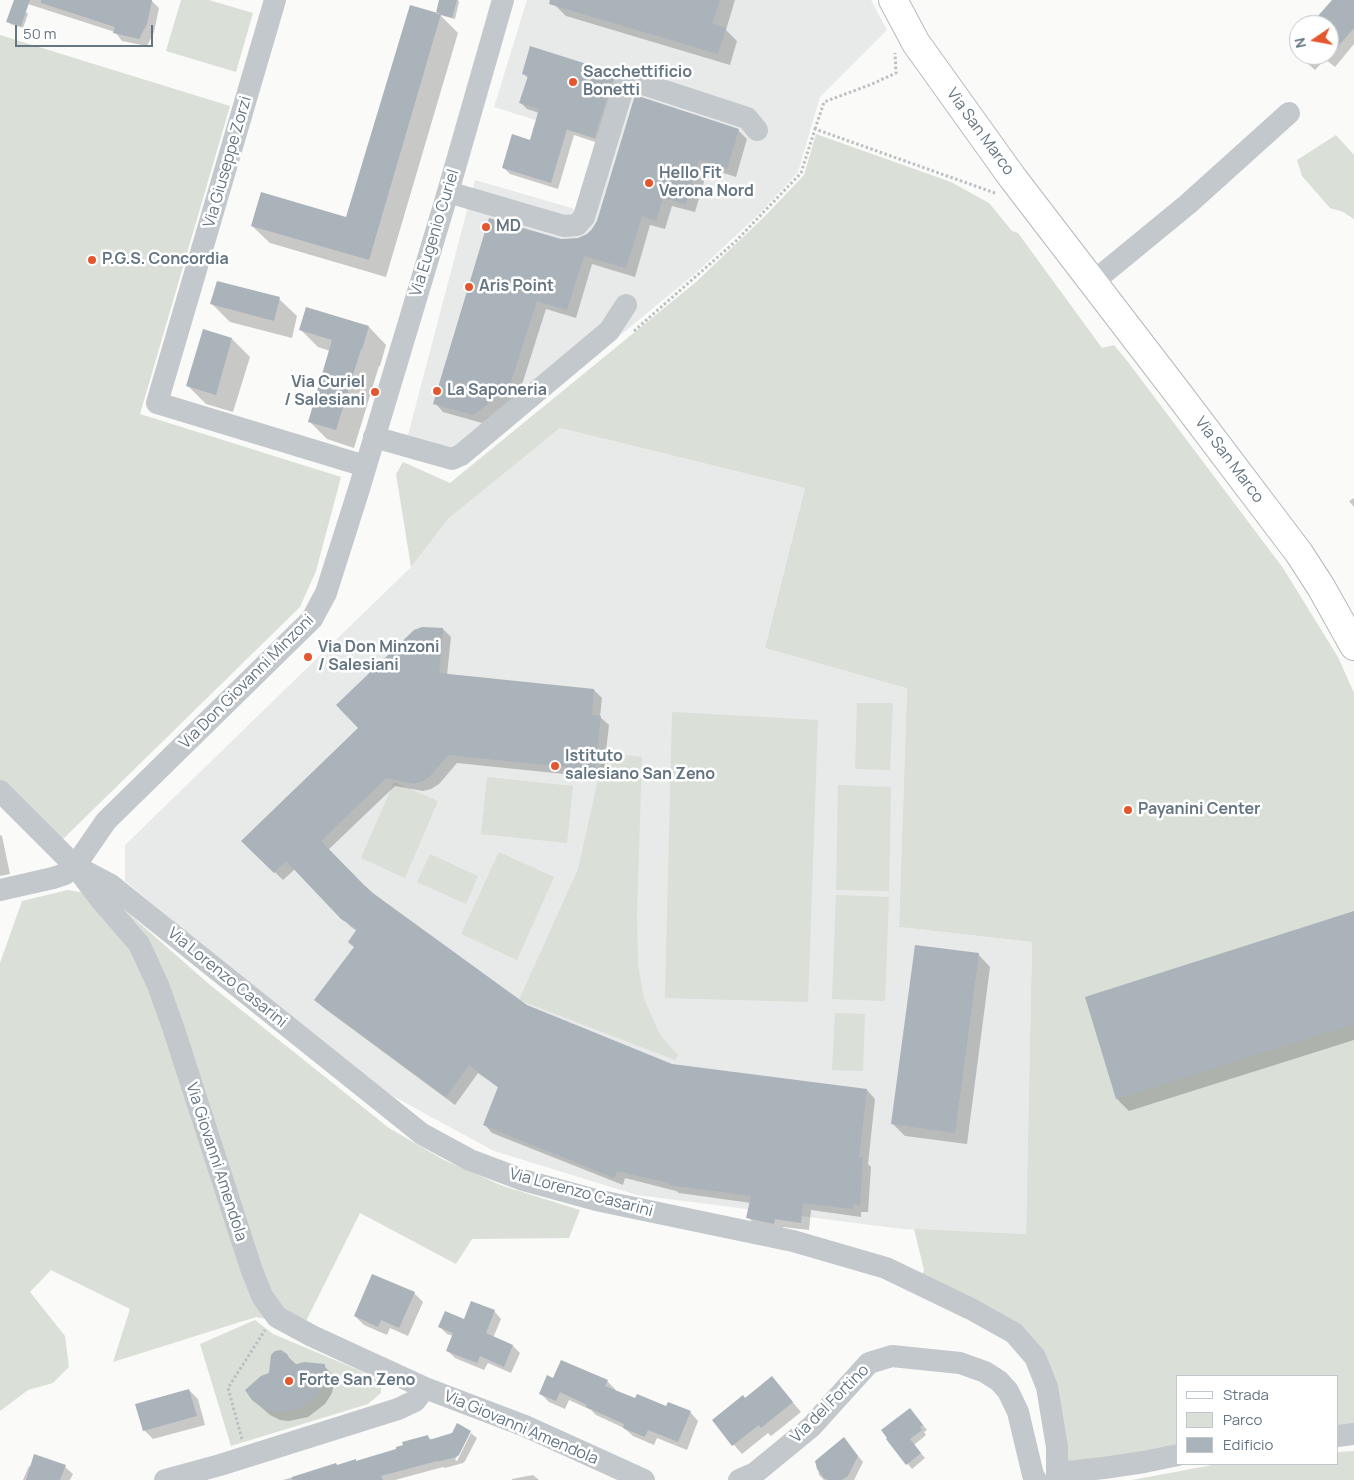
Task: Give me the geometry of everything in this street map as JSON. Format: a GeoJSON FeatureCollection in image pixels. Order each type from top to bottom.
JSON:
{"type":"FeatureCollection","features":[{"type":"Feature","properties":{"kind":"main road","name":"Via San Marco"},"geometry":{"type":"LineString","coordinates":[[893,0],[916,42],[1012,177],[1299,553],[1321,587],[1354,646]]}},
{"type":"Feature","properties":{"kind":"street","name":"Via Giuseppe Zorzi"},"geometry":{"type":"LineString","coordinates":[[275,0],[157,403],[366,466]]}},
{"type":"Feature","properties":{"kind":"street","name":"Via Eugenio Curiel"},"geometry":{"type":"LineString","coordinates":[[366,466],[503,0]]}},
{"type":"Feature","properties":{"kind":"street"},"geometry":{"type":"LineString","coordinates":[[448,192],[564,226],[577,225],[584,217],[624,85],[630,82],[637,82],[747,118],[757,130]]}},
{"type":"Feature","properties":{"kind":"street"},"geometry":{"type":"LineString","coordinates":[[1093,282],[1188,204],[1288,113]]}},
{"type":"Feature","properties":{"kind":"street"},"geometry":{"type":"LineString","coordinates":[[374,437],[452,459],[461,455],[609,331],[626,305]]}},
{"type":"Feature","properties":{"kind":"street","name":"Via Don Giovanni Minzoni"},"geometry":{"type":"LineString","coordinates":[[75,866],[106,821],[312,619],[326,593],[366,466]]}},
{"type":"Feature","properties":{"kind":"street"},"geometry":{"type":"LineString","coordinates":[[0,791],[75,866],[65,874],[53,878],[0,890]]}},
{"type":"Feature","properties":{"kind":"street","name":"Via Giovanni Amendola"},"geometry":{"type":"LineString","coordinates":[[75,866],[139,944],[158,985],[236,1227],[262,1296],[277,1317],[312,1336],[425,1388],[525,1426],[644,1480]]}},
{"type":"Feature","properties":{"kind":"street","name":"Via Lorenzo Casarini"},"geometry":{"type":"LineString","coordinates":[[75,866],[111,885],[422,1134],[470,1160],[524,1180],[596,1200],[793,1241],[886,1268],[1014,1333],[1034,1357],[1047,1387],[1056,1447],[1058,1477],[1176,1455]]}},
{"type":"Feature","properties":{"kind":"street","name":"Via del Fortino"},"geometry":{"type":"LineString","coordinates":[[739,1480],[755,1474],[811,1427],[870,1363],[892,1356],[960,1363],[985,1372],[999,1381],[1008,1392],[1018,1412],[1033,1475],[1036,1480]]}},
{"type":"Feature","properties":{"kind":"street","name":"Via Giovanni Amendola"},"geometry":{"type":"LineString","coordinates":[[165,1480],[398,1410],[414,1400],[425,1388]]}},
{"type":"Feature","properties":{"kind":"street"},"geometry":{"type":"LineString","coordinates":[[1339,1436],[1354,1434]]}},
{"type":"Feature","properties":{"kind":"path"},"geometry":{"type":"LineString","coordinates":[[633,332],[736,241],[801,173],[824,102],[896,73],[896,52]]}},
{"type":"Feature","properties":{"kind":"path"},"geometry":{"type":"LineString","coordinates":[[815,129],[994,193],[999,190]]}},
{"type":"Feature","properties":{"kind":"path"},"geometry":{"type":"LineString","coordinates":[[243,1444],[228,1388],[267,1328]]}},
{"type":"Feature","properties":{"kind":"shaded area"},"geometry":{"type":"Polygon","coordinates":[[[527,0],[871,0],[887,30],[820,97],[798,172],[762,211],[697,272],[458,469],[403,454],[475,180],[575,209],[596,139],[494,107],[527,0]]]}},
{"type":"Feature","properties":{"kind":"shaded area","name":"Istituto salesiano San Zeno"},"geometry":{"type":"Polygon","coordinates":[[[560,428],[805,488],[765,648],[907,687],[899,927],[1032,942],[1026,1234],[902,1229],[637,1195],[494,1151],[389,1094],[241,977],[125,881],[125,845],[411,567],[448,519],[560,428]]]}},
{"type":"Feature","properties":{"kind":"green space"},"geometry":{"type":"Polygon","coordinates":[[[181,0],[209,0],[253,13],[236,72],[166,51],[181,0]]]}},
{"type":"Feature","properties":{"kind":"green space","name":"P.G.S. Concordia"},"geometry":{"type":"Polygon","coordinates":[[[0,35],[230,106],[140,414],[341,477],[316,571],[300,607],[61,841],[0,780],[0,35]]]}},
{"type":"Feature","properties":{"kind":"green space","name":"Payanini Center"},"geometry":{"type":"Polygon","coordinates":[[[816,134],[951,182],[989,203],[1012,231],[1018,233],[1102,348],[1114,345],[1128,362],[1283,568],[1338,657],[1354,693],[1354,1427],[1339,1429],[1339,1375],[1176,1375],[1176,1449],[1064,1466],[1034,1339],[921,1277],[924,1270],[914,1229],[1026,1234],[1032,942],[899,927],[907,688],[765,648],[805,488],[560,428],[448,519],[411,567],[396,474],[403,462],[450,483],[696,282],[764,217],[804,175],[816,134]]]}},
{"type":"Feature","properties":{"kind":"green space"},"geometry":{"type":"Polygon","coordinates":[[[1336,135],[1354,155],[1354,219],[1343,212],[1330,208],[1302,176],[1297,160],[1336,135]]]}},
{"type":"Feature","properties":{"kind":"green space"},"geometry":{"type":"Polygon","coordinates":[[[857,703],[893,703],[890,770],[855,769],[857,703]]]}},
{"type":"Feature","properties":{"kind":"green space"},"geometry":{"type":"Polygon","coordinates":[[[672,712],[818,720],[808,1002],[665,998],[672,712]]]}},
{"type":"Feature","properties":{"kind":"green space"},"geometry":{"type":"Polygon","coordinates":[[[604,753],[642,757],[637,912],[638,965],[644,999],[660,1035],[678,1055],[675,1060],[519,1000],[578,869],[604,753]]]}},
{"type":"Feature","properties":{"kind":"green space"},"geometry":{"type":"Polygon","coordinates":[[[487,777],[573,786],[567,843],[481,834],[487,777]]]}},
{"type":"Feature","properties":{"kind":"green space"},"geometry":{"type":"Polygon","coordinates":[[[394,782],[438,801],[405,878],[361,858],[394,782]]]}},
{"type":"Feature","properties":{"kind":"green space"},"geometry":{"type":"Polygon","coordinates":[[[838,785],[891,787],[889,891],[836,890],[838,785]]]}},
{"type":"Feature","properties":{"kind":"green space"},"geometry":{"type":"Polygon","coordinates":[[[499,852],[554,877],[517,960],[461,934],[499,852]]]}},
{"type":"Feature","properties":{"kind":"green space"},"geometry":{"type":"Polygon","coordinates":[[[430,854],[478,876],[466,904],[417,882],[430,854]]]}},
{"type":"Feature","properties":{"kind":"green space"},"geometry":{"type":"Polygon","coordinates":[[[68,890],[110,897],[210,985],[389,1128],[444,1160],[503,1186],[580,1210],[569,1238],[472,1239],[456,1264],[360,1213],[303,1327],[256,1317],[113,1362],[130,1309],[51,1270],[30,1292],[65,1336],[69,1367],[53,1383],[28,1390],[0,1411],[0,963],[22,901],[68,890]]]}},
{"type":"Feature","properties":{"kind":"green space"},"geometry":{"type":"Polygon","coordinates":[[[836,895],[889,897],[885,1001],[832,999],[836,895]]]}},
{"type":"Feature","properties":{"kind":"green space"},"geometry":{"type":"Polygon","coordinates":[[[835,1013],[865,1014],[863,1071],[832,1070],[835,1013]]]}},
{"type":"Feature","properties":{"kind":"green space"},"geometry":{"type":"Polygon","coordinates":[[[255,1320],[273,1334],[361,1371],[381,1382],[381,1393],[368,1404],[231,1446],[200,1344],[255,1320]]]}},
{"type":"Feature","properties":{"kind":"green space"},"geometry":{"type":"Polygon","coordinates":[[[1354,1451],[1354,1480],[1132,1480],[1213,1465],[1339,1465],[1339,1452],[1354,1451]]]}},
{"type":"Feature","properties":{"kind":"building"},"geometry":{"type":"Polygon","coordinates":[[[14,0],[30,0],[21,26],[6,22],[14,0]]]}},
{"type":"Feature","properties":{"kind":"building"},"geometry":{"type":"Polygon","coordinates":[[[41,0],[152,0],[147,24],[139,39],[113,33],[115,27],[41,3],[41,0]]]}},
{"type":"Feature","properties":{"kind":"building"},"geometry":{"type":"Polygon","coordinates":[[[439,0],[457,0],[452,18],[436,13],[439,0]]]}},
{"type":"Feature","properties":{"kind":"building"},"geometry":{"type":"Polygon","coordinates":[[[550,0],[720,0],[712,24],[726,28],[718,54],[549,4],[550,0]]]}},
{"type":"Feature","properties":{"kind":"building"},"geometry":{"type":"Polygon","coordinates":[[[1332,0],[1354,0],[1354,28],[1339,45],[1339,15],[1319,15],[1332,0]]]}},
{"type":"Feature","properties":{"kind":"building"},"geometry":{"type":"Polygon","coordinates":[[[410,5],[441,14],[369,260],[251,226],[261,192],[346,217],[410,5]]]}},
{"type":"Feature","properties":{"kind":"building"},"geometry":{"type":"Polygon","coordinates":[[[530,46],[615,73],[594,138],[567,129],[551,183],[502,168],[512,134],[530,140],[539,109],[519,103],[528,76],[522,74],[530,46]]]}},
{"type":"Feature","properties":{"kind":"building"},"geometry":{"type":"Polygon","coordinates":[[[635,95],[739,129],[727,169],[699,160],[686,204],[663,198],[656,221],[642,216],[626,268],[584,256],[567,310],[537,301],[509,388],[473,415],[433,404],[489,218],[561,239],[578,238],[587,234],[597,221],[635,95]]]}},
{"type":"Feature","properties":{"kind":"building"},"geometry":{"type":"Polygon","coordinates":[[[217,281],[280,297],[274,321],[210,304],[217,281]]]}},
{"type":"Feature","properties":{"kind":"building"},"geometry":{"type":"Polygon","coordinates":[[[306,307],[369,326],[336,430],[308,422],[332,340],[299,330],[306,307]]]}},
{"type":"Feature","properties":{"kind":"building"},"geometry":{"type":"Polygon","coordinates":[[[203,329],[232,338],[216,395],[186,386],[203,329]]]}},
{"type":"Feature","properties":{"kind":"building"},"geometry":{"type":"Polygon","coordinates":[[[422,627],[443,628],[439,673],[594,689],[592,715],[601,716],[595,770],[448,755],[430,776],[423,781],[414,784],[386,778],[321,841],[374,894],[527,1005],[672,1064],[867,1089],[859,1157],[863,1157],[860,1205],[853,1204],[853,1209],[803,1203],[801,1223],[775,1219],[774,1224],[746,1218],[751,1196],[669,1185],[669,1183],[617,1171],[614,1178],[483,1125],[498,1087],[469,1065],[446,1097],[314,1000],[354,947],[348,942],[357,929],[341,919],[286,861],[274,873],[241,841],[358,728],[336,705],[414,630],[422,627]]]}},
{"type":"Feature","properties":{"kind":"building"},"geometry":{"type":"Polygon","coordinates":[[[1354,911],[1354,1024],[1116,1099],[1085,997],[1354,911]]]}},
{"type":"Feature","properties":{"kind":"building"},"geometry":{"type":"Polygon","coordinates":[[[915,945],[979,953],[955,1133],[891,1124],[915,945]]]}},
{"type":"Feature","properties":{"kind":"building"},"geometry":{"type":"Polygon","coordinates":[[[372,1274],[415,1292],[399,1328],[381,1320],[378,1327],[354,1316],[372,1274]]]}},
{"type":"Feature","properties":{"kind":"building"},"geometry":{"type":"Polygon","coordinates":[[[471,1301],[495,1310],[486,1333],[513,1345],[504,1367],[480,1356],[477,1363],[446,1351],[453,1333],[438,1327],[445,1311],[464,1319],[471,1301]]]}},
{"type":"Feature","properties":{"kind":"building","name":"Forte San Zeno"},"geometry":{"type":"Polygon","coordinates":[[[281,1350],[287,1354],[293,1365],[304,1362],[325,1364],[325,1373],[322,1388],[313,1399],[299,1408],[279,1413],[260,1406],[252,1400],[245,1390],[261,1376],[269,1373],[271,1355],[275,1351],[281,1350]]]}},
{"type":"Feature","properties":{"kind":"building"},"geometry":{"type":"Polygon","coordinates":[[[561,1360],[608,1380],[605,1386],[635,1398],[637,1394],[666,1406],[668,1402],[691,1411],[678,1442],[648,1430],[645,1437],[630,1431],[623,1428],[624,1424],[586,1407],[587,1405],[560,1392],[556,1401],[539,1394],[547,1375],[553,1378],[561,1360]]]}},
{"type":"Feature","properties":{"kind":"building"},"geometry":{"type":"Polygon","coordinates":[[[772,1376],[793,1402],[761,1428],[759,1425],[732,1446],[712,1420],[743,1395],[745,1398],[772,1376]]]}},
{"type":"Feature","properties":{"kind":"building"},"geometry":{"type":"Polygon","coordinates":[[[189,1389],[197,1416],[143,1431],[135,1404],[189,1389]]]}},
{"type":"Feature","properties":{"kind":"building"},"geometry":{"type":"Polygon","coordinates":[[[910,1408],[923,1425],[920,1427],[922,1430],[910,1439],[921,1453],[906,1465],[881,1430],[910,1408]]]}},
{"type":"Feature","properties":{"kind":"building"},"geometry":{"type":"Polygon","coordinates":[[[457,1423],[471,1431],[459,1455],[456,1457],[381,1476],[383,1480],[292,1480],[292,1477],[336,1463],[337,1465],[356,1459],[356,1461],[396,1449],[396,1447],[403,1445],[402,1442],[428,1435],[429,1440],[452,1433],[457,1423]]]}},
{"type":"Feature","properties":{"kind":"building"},"geometry":{"type":"Polygon","coordinates":[[[844,1437],[858,1456],[848,1476],[842,1480],[828,1480],[817,1469],[815,1461],[844,1437]]]}},
{"type":"Feature","properties":{"kind":"building"},"geometry":{"type":"Polygon","coordinates":[[[34,1454],[66,1465],[60,1480],[26,1480],[34,1454]]]}},
{"type":"Feature","properties":{"kind":"place","name":"Sacchettificio Bonetti"},"geometry":{"type":"Point","coordinates":[573,82]}},
{"type":"Feature","properties":{"kind":"place","name":"Hello Fit Verona Nord"},"geometry":{"type":"Point","coordinates":[649,183]}},
{"type":"Feature","properties":{"kind":"place","name":"MD"},"geometry":{"type":"Point","coordinates":[486,227]}},
{"type":"Feature","properties":{"kind":"place","name":"P.G.S. Concordia"},"geometry":{"type":"Point","coordinates":[92,260]}},
{"type":"Feature","properties":{"kind":"place","name":"Aris Point"},"geometry":{"type":"Point","coordinates":[469,287]}},
{"type":"Feature","properties":{"kind":"place","name":"La Saponeria"},"geometry":{"type":"Point","coordinates":[437,391]}},
{"type":"Feature","properties":{"kind":"place","name":"Via Curiel / Salesiani"},"geometry":{"type":"Point","coordinates":[375,392]}},
{"type":"Feature","properties":{"kind":"place","name":"Via Don Minzoni / Salesiani"},"geometry":{"type":"Point","coordinates":[308,657]}},
{"type":"Feature","properties":{"kind":"place","name":"Istituto salesiano San Zeno"},"geometry":{"type":"Point","coordinates":[555,766]}},
{"type":"Feature","properties":{"kind":"place","name":"Payanini Center"},"geometry":{"type":"Point","coordinates":[1128,810]}},
{"type":"Feature","properties":{"kind":"place","name":"Forte San Zeno"},"geometry":{"type":"Point","coordinates":[289,1381]}}]}
